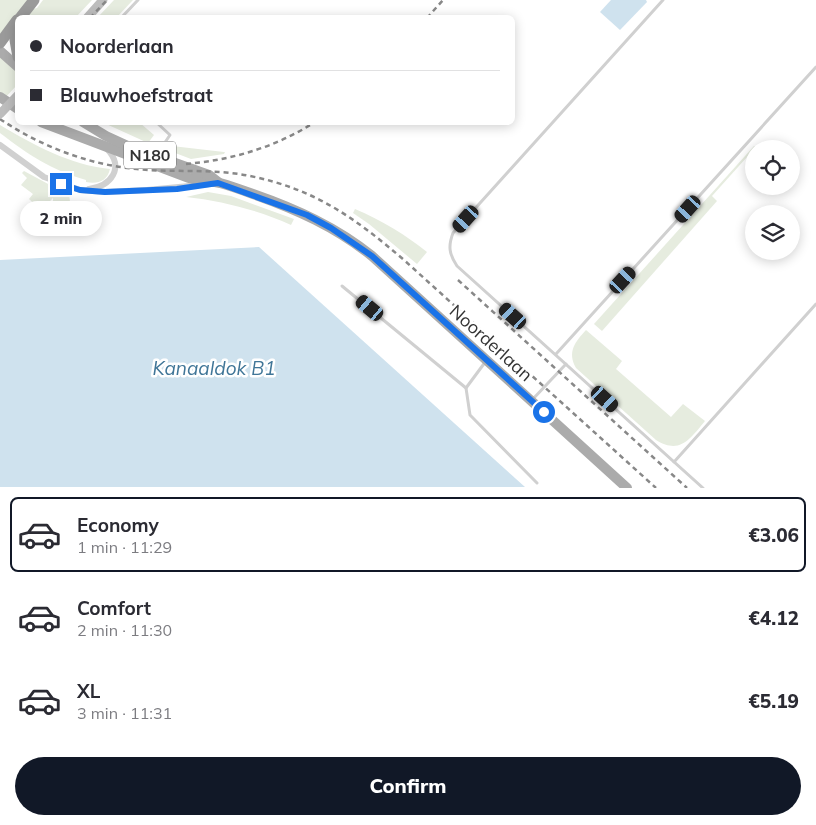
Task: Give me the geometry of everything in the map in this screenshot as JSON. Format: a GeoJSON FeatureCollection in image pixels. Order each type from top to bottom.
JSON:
{"type":"FeatureCollection","features":[{"type":"Feature","properties":{"kind":"highway"},"geometry":{"type":"LineString","coordinates":[[22,15],[34,0]]}},
{"type":"Feature","properties":{"kind":"highway"},"geometry":{"type":"LineString","coordinates":[[0,43],[15,24]]}},
{"type":"Feature","properties":{"kind":"main road"},"geometry":{"type":"LineString","coordinates":[[0,51],[15,64]]}},
{"type":"Feature","properties":{"kind":"main road"},"geometry":{"type":"LineString","coordinates":[[0,97],[15,108]]}},
{"type":"Feature","properties":{"kind":"main road","name":"N180"},"geometry":{"type":"LineString","coordinates":[[49,125],[199,181],[218,183]]}},
{"type":"Feature","properties":{"kind":"main road","name":"N180"},"geometry":{"type":"LineString","coordinates":[[89,125],[118,142],[208,175],[218,183]]}},
{"type":"Feature","properties":{"kind":"main road","name":"Noorderlaan"},"geometry":{"type":"LineString","coordinates":[[218,183],[307,215],[358,246],[627,488]]}},
{"type":"Feature","properties":{"kind":"street"},"geometry":{"type":"LineString","coordinates":[[90,15],[103,0]]}},
{"type":"Feature","properties":{"kind":"street"},"geometry":{"type":"LineString","coordinates":[[0,114],[15,98]]}},
{"type":"Feature","properties":{"kind":"street"},"geometry":{"type":"LineString","coordinates":[[0,145],[44,177],[80,190],[105,192],[157,190],[218,183]]}},
{"type":"Feature","properties":{"kind":"street"},"geometry":{"type":"LineString","coordinates":[[80,190],[100,186],[107,183],[112,177],[114,160],[102,145]]}},
{"type":"Feature","properties":{"kind":"lane"},"geometry":{"type":"LineString","coordinates":[[124,15],[138,0]]}},
{"type":"Feature","properties":{"kind":"lane"},"geometry":{"type":"LineString","coordinates":[[663,0],[453,234],[449,249],[457,266],[703,488]]}},
{"type":"Feature","properties":{"kind":"lane"},"geometry":{"type":"LineString","coordinates":[[556,354],[816,67]]}},
{"type":"Feature","properties":{"kind":"lane"},"geometry":{"type":"LineString","coordinates":[[154,156],[170,135],[159,125]]}},
{"type":"Feature","properties":{"kind":"lane"},"geometry":{"type":"LineString","coordinates":[[342,286],[466,388],[470,415],[536,484]]}},
{"type":"Feature","properties":{"kind":"lane"},"geometry":{"type":"LineString","coordinates":[[674,462],[816,304]]}},
{"type":"Feature","properties":{"kind":"lane"},"geometry":{"type":"LineString","coordinates":[[466,388],[486,361]]}},
{"type":"Feature","properties":{"kind":"lane"},"geometry":{"type":"LineString","coordinates":[[531,401],[566,364]]}},
{"type":"Feature","properties":{"kind":"shaded area"},"geometry":{"type":"Polygon","coordinates":[[[0,0],[28,0],[15,15],[0,37],[0,0]]]}},
{"type":"Feature","properties":{"kind":"shaded area"},"geometry":{"type":"Polygon","coordinates":[[[43,0],[92,0],[78,15],[28,15],[33,9],[37,8],[43,0]]]}},
{"type":"Feature","properties":{"kind":"shaded area"},"geometry":{"type":"Polygon","coordinates":[[[114,0],[133,0],[119,15],[100,15],[114,0]]]}},
{"type":"Feature","properties":{"kind":"shaded area"},"geometry":{"type":"Polygon","coordinates":[[[0,57],[15,70],[15,87],[5,98],[0,93],[0,57]]]}},
{"type":"Feature","properties":{"kind":"shaded area"},"geometry":{"type":"Polygon","coordinates":[[[0,125],[39,147],[67,159],[110,169],[109,173],[101,181],[90,183],[62,172],[31,155],[0,133],[0,125]]]}},
{"type":"Feature","properties":{"kind":"shaded area"},"geometry":{"type":"Polygon","coordinates":[[[108,125],[142,125],[154,135],[148,143],[108,125]]]}},
{"type":"Feature","properties":{"kind":"shaded area"},"geometry":{"type":"Polygon","coordinates":[[[172,146],[225,152],[224,154],[191,159],[170,151],[172,146]]]}},
{"type":"Feature","properties":{"kind":"shaded area"},"geometry":{"type":"Polygon","coordinates":[[[745,156],[745,159],[712,196],[717,201],[602,331],[594,324],[745,156]]]}},
{"type":"Feature","properties":{"kind":"shaded area"},"geometry":{"type":"Polygon","coordinates":[[[24,171],[69,193],[71,211],[53,210],[53,198],[41,210],[29,199],[33,194],[21,185],[27,178],[22,173],[24,171]]]}},
{"type":"Feature","properties":{"kind":"shaded area"},"geometry":{"type":"Polygon","coordinates":[[[208,192],[231,196],[294,219],[291,225],[240,207],[186,197],[208,192]]]}},
{"type":"Feature","properties":{"kind":"shaded area"},"geometry":{"type":"Polygon","coordinates":[[[355,209],[393,228],[427,252],[417,264],[353,213],[355,209]]]}},
{"type":"Feature","properties":{"kind":"shaded area"},"geometry":{"type":"Polygon","coordinates":[[[586,330],[622,361],[616,369],[671,417],[683,404],[705,421],[689,439],[684,443],[672,446],[656,440],[576,368],[572,352],[586,330]]]}},
{"type":"Feature","properties":{"kind":"water"},"geometry":{"type":"Polygon","coordinates":[[[611,0],[646,0],[647,2],[620,30],[600,12],[611,0]]]}},
{"type":"Feature","properties":{"kind":"water","name":"Kanaaldok B1"},"geometry":{"type":"Polygon","coordinates":[[[259,247],[525,487],[0,487],[0,260],[259,247]]]}},
{"type":"Feature","properties":{"kind":"railway"},"geometry":{"type":"LineString","coordinates":[[93,15],[107,0]]}},
{"type":"Feature","properties":{"kind":"railway"},"geometry":{"type":"LineString","coordinates":[[430,15],[443,0]]}},
{"type":"Feature","properties":{"kind":"railway"},"geometry":{"type":"LineString","coordinates":[[0,111],[15,95]]}},
{"type":"Feature","properties":{"kind":"railway"},"geometry":{"type":"LineString","coordinates":[[0,119],[48,146],[83,159],[137,169],[208,171],[250,176],[295,189],[333,207],[351,218],[404,260],[656,488]]}},
{"type":"Feature","properties":{"kind":"railway"},"geometry":{"type":"LineString","coordinates":[[186,164],[237,156],[253,151],[285,139],[310,125]]}},
{"type":"Feature","properties":{"kind":"railway"},"geometry":{"type":"LineString","coordinates":[[458,280],[687,488]]}},
{"type":"Feature","properties":{"kind":"route"},"geometry":{"type":"LineString","coordinates":[[61,184],[80,190],[105,192],[177,189],[218,183],[307,215],[331,228],[372,256],[544,412]]}}]}
